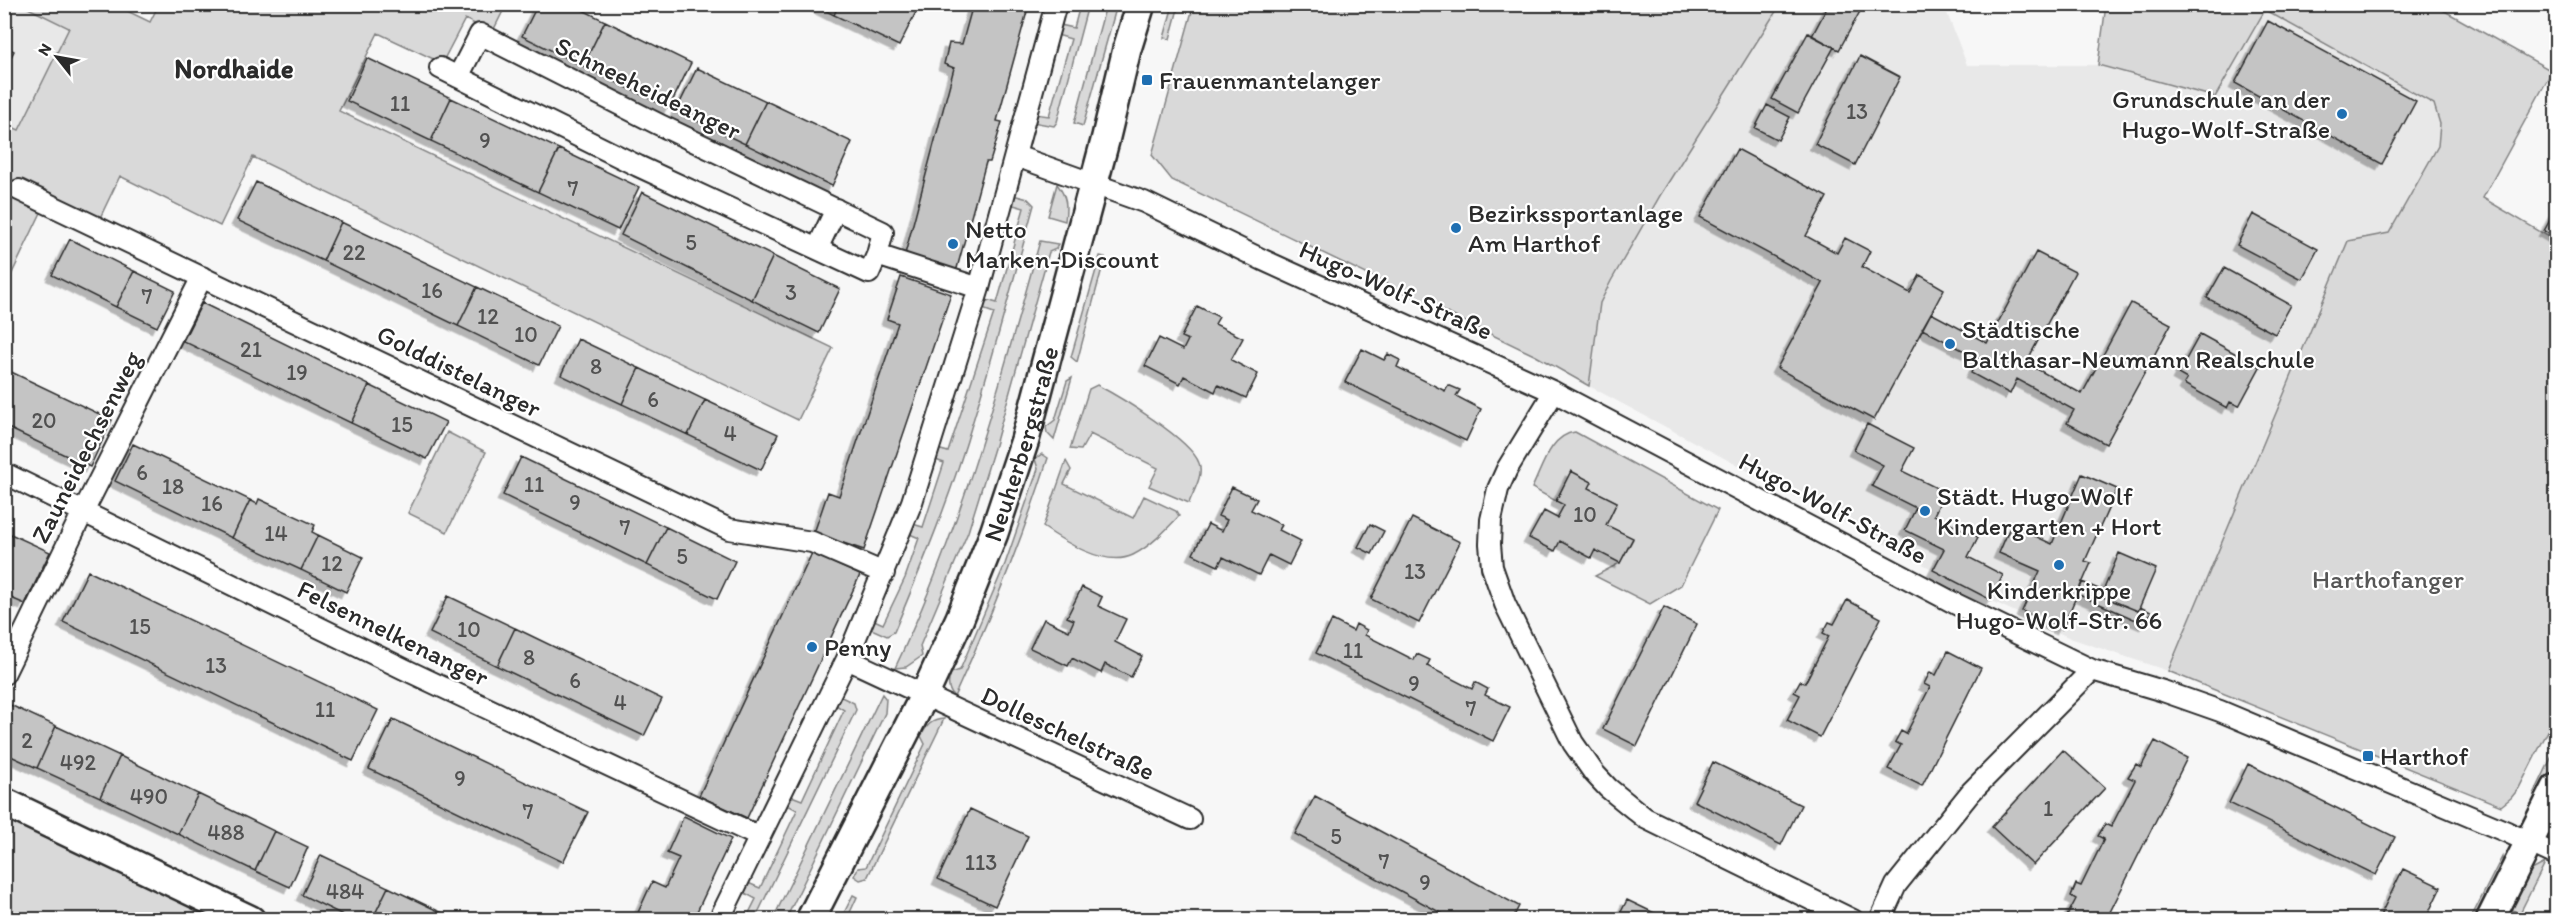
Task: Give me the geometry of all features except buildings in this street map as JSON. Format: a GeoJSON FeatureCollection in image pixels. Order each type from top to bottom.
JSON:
{"type":"FeatureCollection","features":[{"type":"Feature","properties":{"kind":"main road","name":"Neuherbergstraße"},"geometry":{"type":"LineString","coordinates":[[810,920],[924,696],[960,618],[1012,482],[1141,4]]}},
{"type":"Feature","properties":{"kind":"main road"},"geometry":{"type":"LineString","coordinates":[[2490,920],[2556,788]]}},
{"type":"Feature","properties":{"kind":"main road"},"geometry":{"type":"LineString","coordinates":[[4,802],[251,920]]}},
{"type":"Feature","properties":{"kind":"street"},"geometry":{"type":"LineString","coordinates":[[719,920],[847,659],[912,502],[979,288],[1056,4]]}},
{"type":"Feature","properties":{"kind":"street","name":"Schneeheideanger"},"geometry":{"type":"LineString","coordinates":[[458,77],[480,34],[658,124],[883,232],[877,255]]}},
{"type":"Feature","properties":{"kind":"street"},"geometry":{"type":"LineString","coordinates":[[440,68],[638,166],[869,273],[877,255],[979,288]]}},
{"type":"Feature","properties":{"kind":"street"},"geometry":{"type":"LineString","coordinates":[[1016,156],[1094,183]]}},
{"type":"Feature","properties":{"kind":"street","name":"Hugo-Wolf-Straße"},"geometry":{"type":"LineString","coordinates":[[1094,183],[1144,202],[1263,260],[1554,392],[1956,604],[2092,670],[2220,711],[2556,855]]}},
{"type":"Feature","properties":{"kind":"street","name":"Golddistelanger"},"geometry":{"type":"LineString","coordinates":[[19,190],[729,529],[812,542],[884,573]]}},
{"type":"Feature","properties":{"kind":"street"},"geometry":{"type":"LineString","coordinates":[[817,249],[836,210]]}},
{"type":"Feature","properties":{"kind":"street","name":"Zauneidechsenweg"},"geometry":{"type":"LineString","coordinates":[[4,674],[202,277]]}},
{"type":"Feature","properties":{"kind":"street"},"geometry":{"type":"LineString","coordinates":[[1554,392],[1498,489],[1491,520],[1490,544],[1492,567],[1505,604],[1574,743],[1594,773],[1608,788],[1646,818],[1853,920]]}},
{"type":"Feature","properties":{"kind":"street","name":"Felsennelkenanger"},"geometry":{"type":"LineString","coordinates":[[4,473],[404,669],[760,837]]}},
{"type":"Feature","properties":{"kind":"street"},"geometry":{"type":"LineString","coordinates":[[847,659],[924,696]]}},
{"type":"Feature","properties":{"kind":"street"},"geometry":{"type":"LineString","coordinates":[[1880,920],[1896,885],[1971,792],[2092,670]]}},
{"type":"Feature","properties":{"kind":"street","name":"Dolleschelstraße"},"geometry":{"type":"LineString","coordinates":[[924,696],[1190,819]]}},
{"type":"Feature","properties":{"kind":"shaded area"},"geometry":{"type":"Polygon","coordinates":[[[4,5],[22,5],[70,28],[19,131],[5,124],[4,5]]]}},
{"type":"Feature","properties":{"kind":"shaded area","name":"Städtische Balthasar-Neumann Realschule"},"geometry":{"type":"Polygon","coordinates":[[[1780,5],[1933,5],[1947,13],[1967,65],[2098,65],[2215,97],[2264,10],[2434,103],[2440,124],[2438,146],[2389,233],[2348,241],[2168,671],[2070,638],[1990,600],[1589,386],[1600,303],[1611,281],[1661,194],[1780,5]]]}},
{"type":"Feature","properties":{"kind":"green space"},"geometry":{"type":"Polygon","coordinates":[[[159,4],[506,5],[492,33],[465,19],[442,63],[378,33],[339,111],[833,348],[798,420],[253,157],[220,226],[120,176],[98,222],[48,198],[5,288],[5,124],[19,130],[69,28],[22,5],[115,5],[150,22],[159,4]]]}},
{"type":"Feature","properties":{"kind":"green space","name":"Bezirkssportanlage Am Harthof"},"geometry":{"type":"Polygon","coordinates":[[[1194,4],[1780,5],[1661,194],[1611,281],[1600,303],[1589,386],[1536,356],[1172,180],[1152,155],[1194,4]]]}},
{"type":"Feature","properties":{"kind":"green space"},"geometry":{"type":"Polygon","coordinates":[[[1080,5],[1088,5],[1057,122],[1054,126],[1032,122],[1035,114],[1049,116],[1071,39],[1057,35],[1060,25],[1074,28],[1080,5]]]}},
{"type":"Feature","properties":{"kind":"green space"},"geometry":{"type":"Polygon","coordinates":[[[1106,5],[1117,5],[1083,126],[1074,123],[1106,5]]]}},
{"type":"Feature","properties":{"kind":"green space"},"geometry":{"type":"Polygon","coordinates":[[[1173,5],[1179,5],[1170,39],[1164,38],[1173,5]]]}},
{"type":"Feature","properties":{"kind":"green space","name":"Harthofanger"},"geometry":{"type":"Polygon","coordinates":[[[2106,5],[2434,5],[2552,71],[2483,198],[2556,241],[2556,715],[2519,788],[2501,806],[2168,671],[2348,241],[2389,233],[2438,146],[2440,124],[2434,104],[2265,10],[2215,97],[2098,65],[2106,5]]]}},
{"type":"Feature","properties":{"kind":"green space"},"geometry":{"type":"Polygon","coordinates":[[[1057,184],[1066,202],[1065,221],[1048,216],[1057,184]]]}},
{"type":"Feature","properties":{"kind":"green space"},"geometry":{"type":"Polygon","coordinates":[[[1013,195],[1028,199],[1034,205],[989,367],[965,448],[936,528],[894,632],[887,636],[867,627],[870,618],[883,624],[905,578],[919,538],[905,532],[909,523],[923,527],[944,463],[930,458],[934,448],[948,452],[994,313],[980,308],[983,299],[997,303],[1024,208],[1010,204],[1013,195]]]}},
{"type":"Feature","properties":{"kind":"green space"},"geometry":{"type":"Polygon","coordinates":[[[1040,241],[1058,244],[1056,249],[1049,252],[968,532],[920,646],[922,656],[906,667],[895,668],[940,564],[959,511],[994,404],[1040,241]]]}},
{"type":"Feature","properties":{"kind":"green space"},"geometry":{"type":"Polygon","coordinates":[[[1100,256],[1105,257],[1077,362],[1071,357],[1100,256]]]}},
{"type":"Feature","properties":{"kind":"green space"},"geometry":{"type":"Polygon","coordinates":[[[1072,378],[1054,440],[1047,433],[1046,427],[1055,420],[1067,381],[1072,378]]]}},
{"type":"Feature","properties":{"kind":"green space"},"geometry":{"type":"Polygon","coordinates":[[[1097,385],[1154,420],[1193,454],[1199,463],[1200,473],[1189,503],[1149,486],[1158,468],[1090,434],[1081,450],[1070,449],[1089,389],[1097,385]]]}},
{"type":"Feature","properties":{"kind":"green space"},"geometry":{"type":"Polygon","coordinates":[[[447,432],[486,452],[447,532],[408,513],[447,432]]]}},
{"type":"Feature","properties":{"kind":"green space"},"geometry":{"type":"Polygon","coordinates":[[[1575,432],[1718,510],[1681,585],[1650,604],[1595,576],[1620,563],[1633,539],[1606,525],[1617,502],[1589,488],[1571,472],[1556,501],[1532,488],[1553,446],[1566,434],[1575,432]]]}},
{"type":"Feature","properties":{"kind":"green space"},"geometry":{"type":"Polygon","coordinates":[[[1042,454],[1048,458],[1027,519],[993,609],[954,697],[949,689],[951,673],[960,670],[1005,564],[1038,469],[1035,459],[1042,454]]]}},
{"type":"Feature","properties":{"kind":"green space"},"geometry":{"type":"Polygon","coordinates":[[[1066,461],[1071,470],[1064,484],[1133,518],[1144,496],[1176,511],[1179,516],[1146,547],[1133,555],[1111,558],[1086,552],[1043,527],[1066,461]]]}},
{"type":"Feature","properties":{"kind":"green space"},"geometry":{"type":"Polygon","coordinates":[[[835,694],[854,703],[856,710],[755,919],[746,919],[756,899],[743,892],[748,883],[760,888],[797,810],[784,803],[789,795],[802,800],[844,710],[831,702],[835,694]]]}},
{"type":"Feature","properties":{"kind":"green space"},"geometry":{"type":"Polygon","coordinates":[[[882,694],[886,699],[885,713],[786,919],[773,919],[882,694]]]}},
{"type":"Feature","properties":{"kind":"green space"},"geometry":{"type":"Polygon","coordinates":[[[944,719],[867,878],[860,880],[854,876],[858,868],[866,867],[925,744],[921,736],[930,724],[944,719]]]}},
{"type":"Feature","properties":{"kind":"green space"},"geometry":{"type":"Polygon","coordinates":[[[2556,748],[2556,766],[2541,797],[2534,794],[2556,748]]]}},
{"type":"Feature","properties":{"kind":"green space"},"geometry":{"type":"Polygon","coordinates":[[[4,816],[221,919],[10,919],[5,917],[4,816]]]}},
{"type":"Feature","properties":{"kind":"green space"},"geometry":{"type":"Polygon","coordinates":[[[2502,857],[2503,866],[2477,919],[2470,920],[2502,857]]]}},
{"type":"Feature","properties":{"kind":"green space"},"geometry":{"type":"Polygon","coordinates":[[[2545,863],[2517,919],[2511,919],[2515,911],[2509,908],[2528,872],[2545,863]]]}},
{"type":"Feature","properties":{"kind":"green space"},"geometry":{"type":"Polygon","coordinates":[[[853,895],[857,897],[847,919],[841,919],[853,895]]]}},
{"type":"Feature","properties":{"kind":"place","name":"Frauenmantelanger"},"geometry":{"type":"Point","coordinates":[1147,80]}},
{"type":"Feature","properties":{"kind":"place","name":"Grundschule an der Hugo-Wolf-Straße"},"geometry":{"type":"Point","coordinates":[2342,114]}},
{"type":"Feature","properties":{"kind":"place","name":"Bezirkssportanlage Am Harthof"},"geometry":{"type":"Point","coordinates":[1456,228]}},
{"type":"Feature","properties":{"kind":"place","name":"Netto Marken-Discount"},"geometry":{"type":"Point","coordinates":[953,244]}},
{"type":"Feature","properties":{"kind":"place","name":"Städtische Balthasar-Neumann Realschule"},"geometry":{"type":"Point","coordinates":[1950,344]}},
{"type":"Feature","properties":{"kind":"place","name":"Städt. Hugo-Wolf Kindergarten + Hort"},"geometry":{"type":"Point","coordinates":[1925,511]}},
{"type":"Feature","properties":{"kind":"place","name":"Kinderkrippe Hugo-Wolf-Str. 66"},"geometry":{"type":"Point","coordinates":[2059,565]}},
{"type":"Feature","properties":{"kind":"place","name":"Penny"},"geometry":{"type":"Point","coordinates":[812,647]}},
{"type":"Feature","properties":{"kind":"place","name":"Harthof"},"geometry":{"type":"Point","coordinates":[2368,756]}},
{"type":"Feature","properties":{"kind":"district","name":"Nordhaide"},"geometry":{"type":"Point","coordinates":[234,68]}}]}
